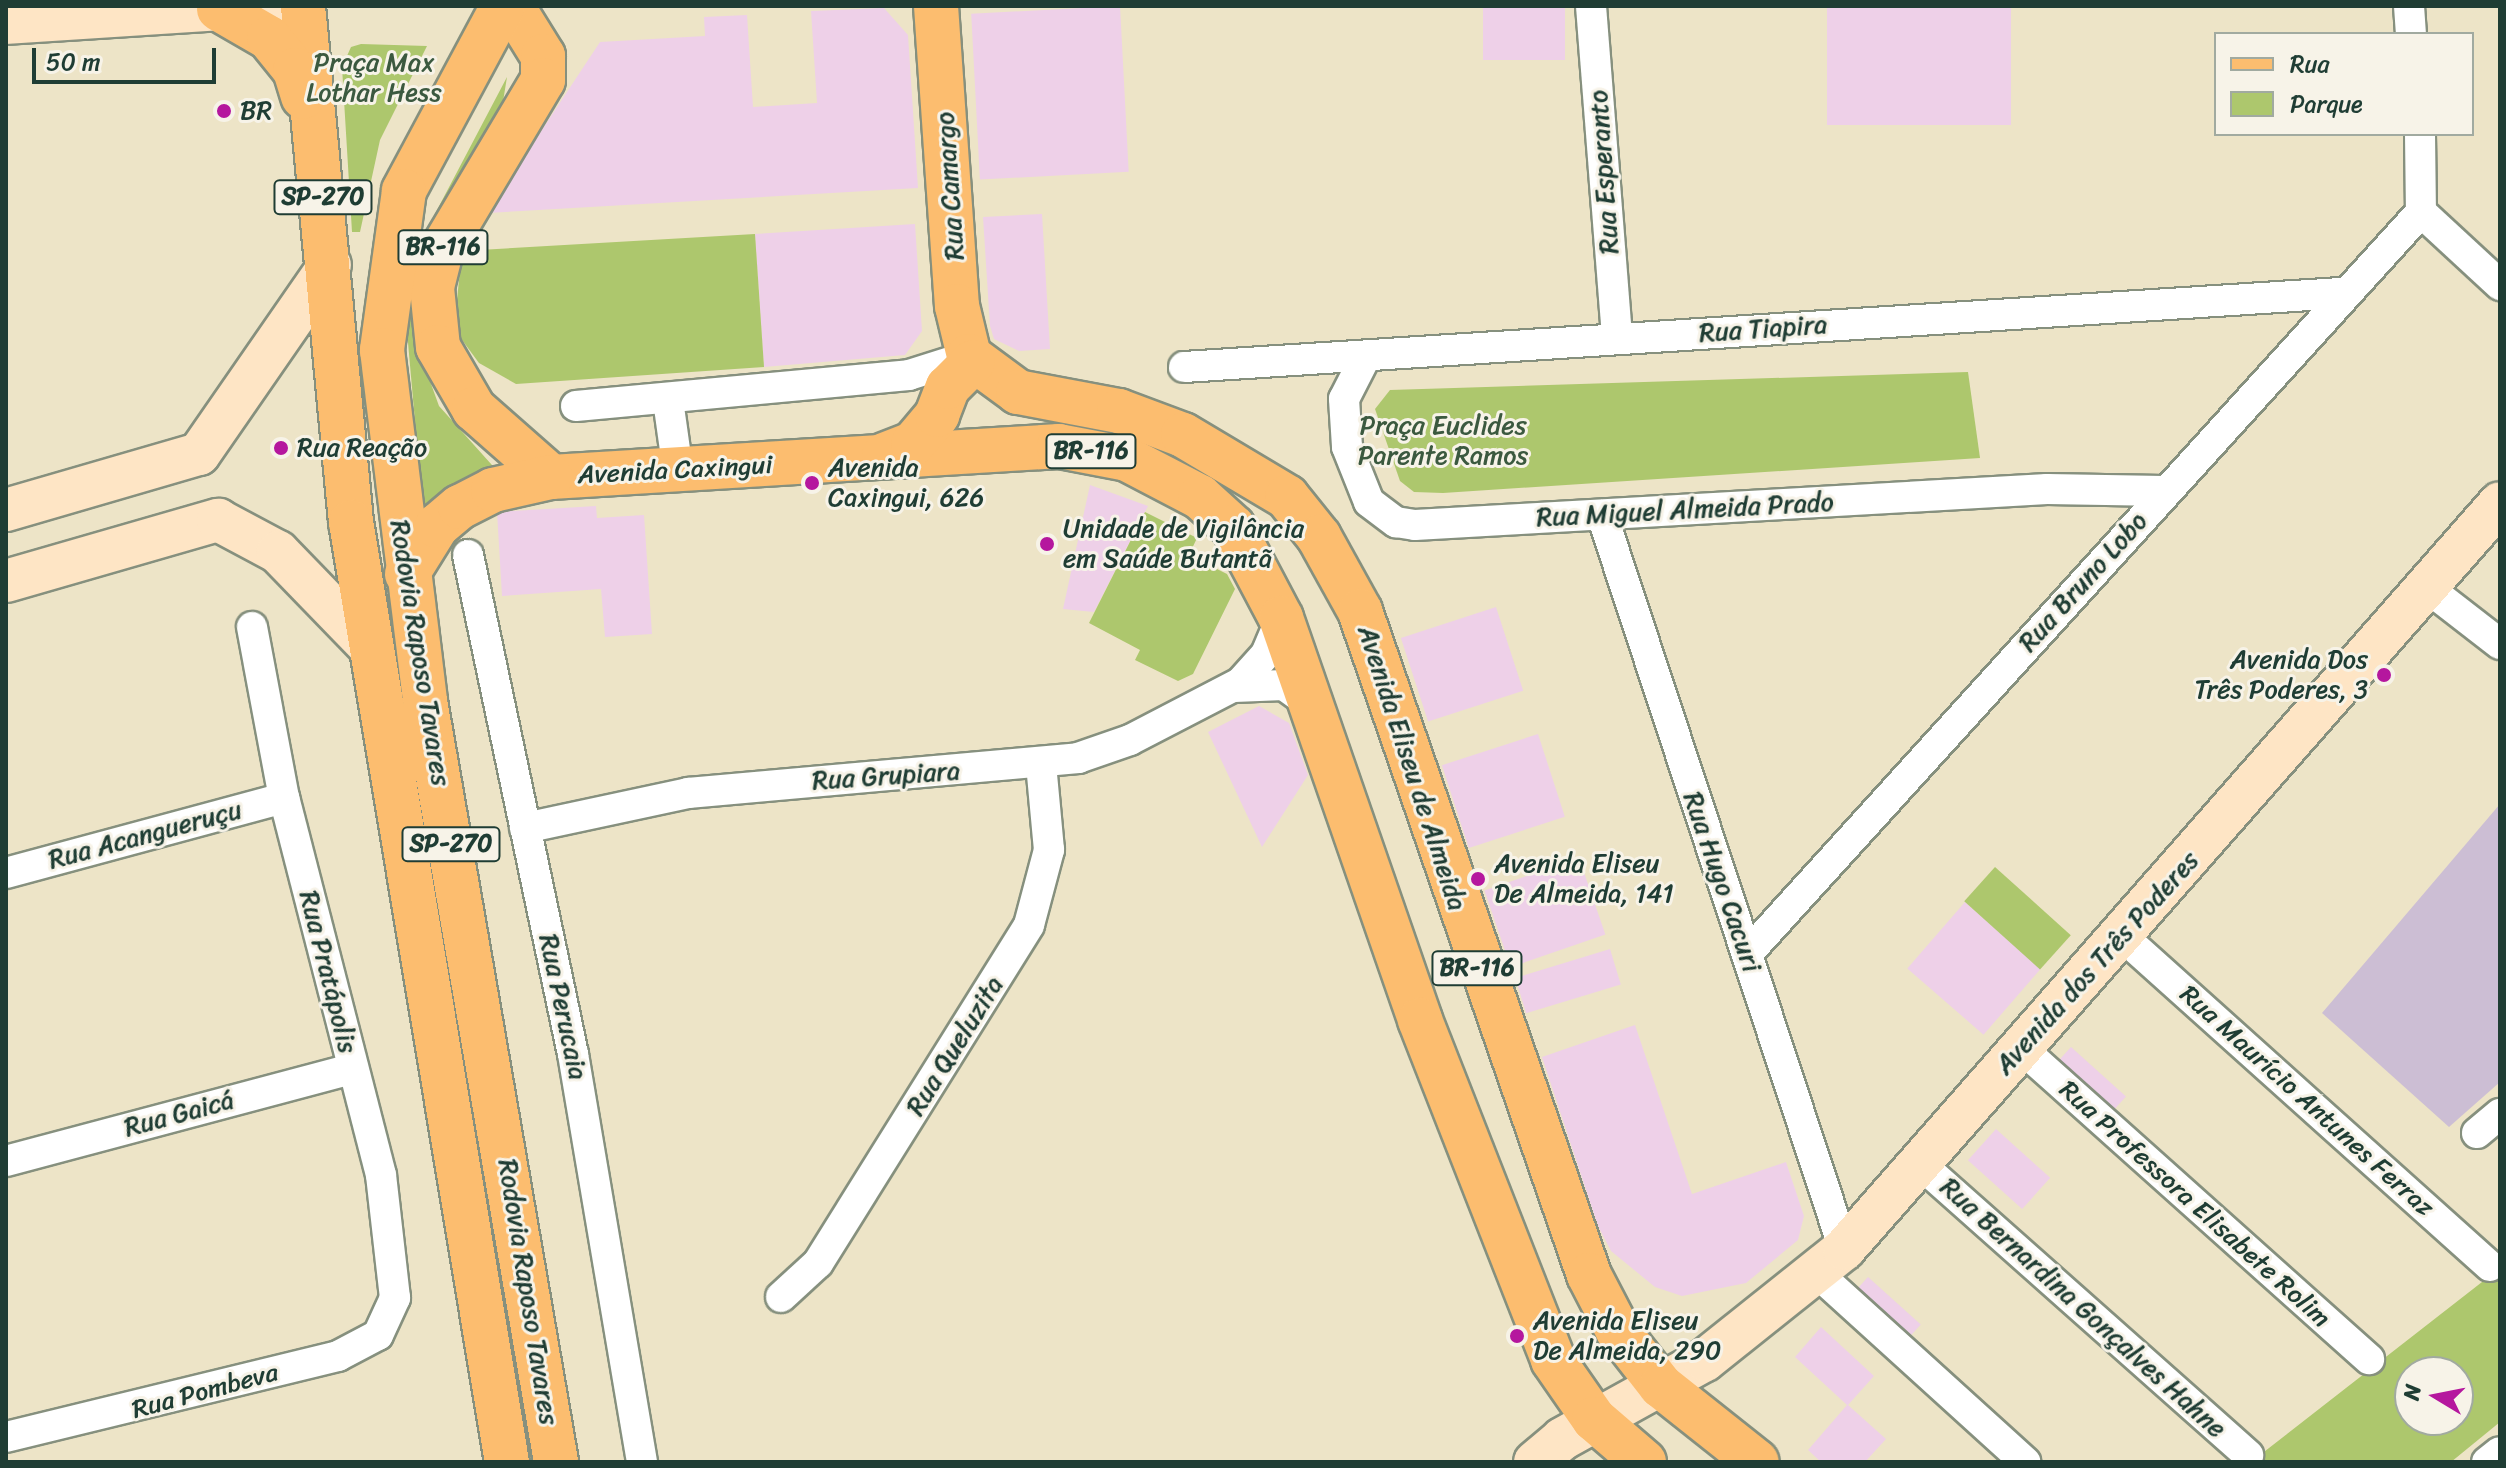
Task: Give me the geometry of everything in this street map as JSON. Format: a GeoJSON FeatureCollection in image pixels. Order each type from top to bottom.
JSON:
{"type":"FeatureCollection","features":[{"type":"Feature","properties":{"kind":"main road"},"geometry":{"type":"LineString","coordinates":[[6,23],[270,6]]}},
{"type":"Feature","properties":{"kind":"main road","name":"Rodovia Raposo Tavares"},"geometry":{"type":"LineString","coordinates":[[303,6],[330,265],[343,449],[369,646],[507,1462]]}},
{"type":"Feature","properties":{"kind":"main road","name":"Rodovia Raposo Tavares"},"geometry":{"type":"LineString","coordinates":[[503,6],[410,179],[392,244],[382,350],[407,574],[556,1462]]}},
{"type":"Feature","properties":{"kind":"main road","name":"Avenida Caxingui"},"geometry":{"type":"LineString","coordinates":[[512,6],[543,56],[543,80],[441,251],[431,321],[474,409],[551,477],[874,459]]}},
{"type":"Feature","properties":{"kind":"main road","name":"Rua Camargo"},"geometry":{"type":"LineString","coordinates":[[936,6],[957,306],[954,368]]}},
{"type":"Feature","properties":{"kind":"main road"},"geometry":{"type":"LineString","coordinates":[[219,9],[258,30],[287,58],[316,128]]}},
{"type":"Feature","properties":{"kind":"main road"},"geometry":{"type":"LineString","coordinates":[[6,510],[199,454],[330,265]]}},
{"type":"Feature","properties":{"kind":"main road","name":"BR-116"},"geometry":{"type":"LineString","coordinates":[[874,459],[913,444],[937,415],[954,368]]}},
{"type":"Feature","properties":{"kind":"main road","name":"Avenida Eliseu de Almeida"},"geometry":{"type":"LineString","coordinates":[[954,368],[1018,392],[1119,411],[1183,435],[1287,497],[1319,537],[1360,611],[1589,1275],[1618,1331],[1661,1386],[1757,1462]]}},
{"type":"Feature","properties":{"kind":"main road","name":"BR-116"},"geometry":{"type":"LineString","coordinates":[[874,459],[1021,445],[1127,459],[1200,497],[1233,527],[1281,618],[1306,701],[1523,1292],[1553,1360],[1594,1419],[1644,1462]]}},
{"type":"Feature","properties":{"kind":"main road"},"geometry":{"type":"LineString","coordinates":[[199,454],[218,520]]}},
{"type":"Feature","properties":{"kind":"main road"},"geometry":{"type":"LineString","coordinates":[[407,574],[437,526],[460,507],[493,490],[551,477]]}},
{"type":"Feature","properties":{"kind":"main road","name":"Avenida dos Três Poderes"},"geometry":{"type":"LineString","coordinates":[[1535,1462],[1594,1419],[1661,1386],[1831,1262],[1917,1161],[2122,936],[2429,589],[2500,503]]}},
{"type":"Feature","properties":{"kind":"main road"},"geometry":{"type":"LineString","coordinates":[[6,581],[218,520],[278,552],[369,646]]}},
{"type":"Feature","properties":{"kind":"street","name":"Rua Esperanto"},"geometry":{"type":"LineString","coordinates":[[1591,6],[1617,338]]}},
{"type":"Feature","properties":{"kind":"street"},"geometry":{"type":"LineString","coordinates":[[2409,6],[2411,32]]}},
{"type":"Feature","properties":{"kind":"street"},"geometry":{"type":"LineString","coordinates":[[2420,136],[2421,212],[2500,285]]}},
{"type":"Feature","properties":{"kind":"street","name":"Rua Bruno Lobo"},"geometry":{"type":"LineString","coordinates":[[1747,954],[2342,293],[2421,212]]}},
{"type":"Feature","properties":{"kind":"street","name":"Rua Tiapira"},"geometry":{"type":"LineString","coordinates":[[1184,367],[2342,293]]}},
{"type":"Feature","properties":{"kind":"street","name":"Rua Miguel Almeida Prado"},"geometry":{"type":"LineString","coordinates":[[1366,356],[1350,379],[1343,426],[1369,502],[1380,514],[1415,525],[2047,489],[2164,491]]}},
{"type":"Feature","properties":{"kind":"street"},"geometry":{"type":"LineString","coordinates":[[576,406],[668,400],[954,368]]}},
{"type":"Feature","properties":{"kind":"street"},"geometry":{"type":"LineString","coordinates":[[668,400],[678,471]]}},
{"type":"Feature","properties":{"kind":"street"},"geometry":{"type":"LineString","coordinates":[[6,489],[57,495]]}},
{"type":"Feature","properties":{"kind":"street","name":"Rua Hugo Cacuri"},"geometry":{"type":"LineString","coordinates":[[1602,515],[1747,954],[1831,1262]]}},
{"type":"Feature","properties":{"kind":"street","name":"Rua Perucaia"},"geometry":{"type":"LineString","coordinates":[[468,555],[576,1069],[642,1462]]}},
{"type":"Feature","properties":{"kind":"street"},"geometry":{"type":"LineString","coordinates":[[2429,589],[2497,636]]}},
{"type":"Feature","properties":{"kind":"street","name":"Rua Grupiara"},"geometry":{"type":"LineString","coordinates":[[525,828],[688,793],[1041,764],[1130,740],[1234,687],[1266,654],[1281,618]]}},
{"type":"Feature","properties":{"kind":"street","name":"Rua Pratápolis"},"geometry":{"type":"LineString","coordinates":[[252,627],[284,798],[352,1069],[396,1270],[389,1317]]}},
{"type":"Feature","properties":{"kind":"street","name":"Rua Grupiara"},"geometry":{"type":"LineString","coordinates":[[1234,687],[1284,685],[1306,701]]}},
{"type":"Feature","properties":{"kind":"street","name":"Rua Queluzita"},"geometry":{"type":"LineString","coordinates":[[781,1297],[818,1263],[1029,925],[1049,850],[1041,764]]}},
{"type":"Feature","properties":{"kind":"street","name":"Rua Acangueruçu"},"geometry":{"type":"LineString","coordinates":[[6,873],[284,798]]}},
{"type":"Feature","properties":{"kind":"street","name":"Rua Maurício Antunes Ferraz"},"geometry":{"type":"LineString","coordinates":[[2122,936],[2490,1266]]}},
{"type":"Feature","properties":{"kind":"street","name":"Rua Professora Elisabete Rolim"},"geometry":{"type":"LineString","coordinates":[[2021,1048],[2369,1359]]}},
{"type":"Feature","properties":{"kind":"street","name":"Rua Gaicá"},"geometry":{"type":"LineString","coordinates":[[6,1161],[352,1069]]}},
{"type":"Feature","properties":{"kind":"street"},"geometry":{"type":"LineString","coordinates":[[2477,1133],[2500,1114]]}},
{"type":"Feature","properties":{"kind":"street","name":"Rua Bernardina Gonçalves Hahne"},"geometry":{"type":"LineString","coordinates":[[1917,1161],[2248,1455]]}},
{"type":"Feature","properties":{"kind":"street"},"geometry":{"type":"LineString","coordinates":[[1831,1262],[2025,1462]]}},
{"type":"Feature","properties":{"kind":"street","name":"Rua Pombeva"},"geometry":{"type":"LineString","coordinates":[[6,1437],[338,1356],[378,1335],[389,1317]]}},
{"type":"Feature","properties":{"kind":"street"},"geometry":{"type":"LineString","coordinates":[[2487,1462],[2500,1452]]}},
{"type":"Feature","properties":{"kind":"shaded area"},"geometry":{"type":"Polygon","coordinates":[[[1120,6],[1129,172],[980,180],[971,14],[1120,6]]]}},
{"type":"Feature","properties":{"kind":"shaded area"},"geometry":{"type":"Polygon","coordinates":[[[1483,6],[1565,6],[1565,60],[1483,60],[1483,6]]]}},
{"type":"Feature","properties":{"kind":"shaded area"},"geometry":{"type":"Polygon","coordinates":[[[1827,6],[2011,6],[2011,125],[1827,125],[1827,6]]]}},
{"type":"Feature","properties":{"kind":"shaded area"},"geometry":{"type":"Polygon","coordinates":[[[884,8],[908,35],[918,188],[487,213],[600,42],[705,36],[704,17],[747,15],[753,107],[817,103],[811,11],[884,8]]]}},
{"type":"Feature","properties":{"kind":"shaded area"},"geometry":{"type":"Polygon","coordinates":[[[1042,214],[1050,349],[1019,351],[994,339],[990,326],[983,217],[1042,214]]]}},
{"type":"Feature","properties":{"kind":"shaded area"},"geometry":{"type":"Polygon","coordinates":[[[915,224],[922,331],[905,355],[764,367],[755,234],[915,224]]]}},
{"type":"Feature","properties":{"kind":"shaded area"},"geometry":{"type":"Polygon","coordinates":[[[1090,485],[1148,506],[1094,612],[1063,609],[1090,485]]]}},
{"type":"Feature","properties":{"kind":"shaded area"},"geometry":{"type":"Polygon","coordinates":[[[596,506],[597,518],[644,515],[652,634],[605,637],[601,589],[502,596],[497,512],[596,506]]]}},
{"type":"Feature","properties":{"kind":"shaded area"},"geometry":{"type":"Polygon","coordinates":[[[1496,607],[1523,691],[1428,722],[1401,638],[1496,607]]]}},
{"type":"Feature","properties":{"kind":"shaded area"},"geometry":{"type":"Polygon","coordinates":[[[1259,706],[1289,723],[1308,775],[1262,847],[1208,732],[1259,706]]]}},
{"type":"Feature","properties":{"kind":"shaded area"},"geometry":{"type":"Polygon","coordinates":[[[1538,734],[1565,817],[1469,848],[1442,765],[1538,734]]]}},
{"type":"Feature","properties":{"kind":"shaded area"},"geometry":{"type":"Polygon","coordinates":[[[2500,804],[2500,1082],[2449,1127],[2322,1013],[2500,804]]]}},
{"type":"Feature","properties":{"kind":"shaded area"},"geometry":{"type":"Polygon","coordinates":[[[1579,858],[1605,935],[1511,967],[1484,891],[1579,858]]]}},
{"type":"Feature","properties":{"kind":"shaded area"},"geometry":{"type":"Polygon","coordinates":[[[1965,902],[2041,968],[1983,1035],[1907,968],[1965,902]]]}},
{"type":"Feature","properties":{"kind":"shaded area"},"geometry":{"type":"Polygon","coordinates":[[[1610,949],[1621,984],[1526,1013],[1515,978],[1610,949]]]}},
{"type":"Feature","properties":{"kind":"shaded area"},"geometry":{"type":"Polygon","coordinates":[[[1635,1025],[1692,1194],[1786,1162],[1804,1216],[1798,1240],[1746,1283],[1682,1296],[1655,1287],[1611,1251],[1598,1226],[1542,1057],[1635,1025]]]}},
{"type":"Feature","properties":{"kind":"shaded area"},"geometry":{"type":"Polygon","coordinates":[[[2071,1047],[2126,1097],[2112,1112],[2057,1063],[2071,1047]]]}},
{"type":"Feature","properties":{"kind":"shaded area"},"geometry":{"type":"Polygon","coordinates":[[[1996,1129],[2050,1178],[2022,1209],[1968,1160],[1996,1129]]]}},
{"type":"Feature","properties":{"kind":"shaded area"},"geometry":{"type":"Polygon","coordinates":[[[1868,1277],[1921,1325],[1907,1340],[1854,1293],[1868,1277]]]}},
{"type":"Feature","properties":{"kind":"shaded area"},"geometry":{"type":"Polygon","coordinates":[[[1821,1327],[1874,1376],[1848,1405],[1886,1439],[1865,1462],[1821,1462],[1808,1450],[1847,1405],[1795,1357],[1821,1327]]]}},
{"type":"Feature","properties":{"kind":"green space","name":"Praça Max Lothar Hess"},"geometry":{"type":"Polygon","coordinates":[[[361,44],[427,46],[380,140],[360,232],[352,232],[342,67],[351,47],[361,44]]]}},
{"type":"Feature","properties":{"kind":"green space","name":"Praça Max Lothar Hess"},"geometry":{"type":"Polygon","coordinates":[[[507,77],[501,114],[411,298],[418,348],[439,406],[500,474],[423,512],[406,320],[417,248],[507,77]]]}},
{"type":"Feature","properties":{"kind":"green space"},"geometry":{"type":"Polygon","coordinates":[[[755,234],[764,367],[516,384],[479,363],[454,329],[462,251],[755,234]]]}},
{"type":"Feature","properties":{"kind":"green space","name":"Praça Euclides Parente Ramos"},"geometry":{"type":"Polygon","coordinates":[[[1968,372],[1980,458],[1443,493],[1414,492],[1400,481],[1375,409],[1390,390],[1968,372]]]}},
{"type":"Feature","properties":{"kind":"green space"},"geometry":{"type":"Polygon","coordinates":[[[1145,512],[1197,538],[1189,555],[1227,574],[1235,589],[1193,674],[1178,681],[1135,660],[1140,650],[1089,623],[1145,512]]]}},
{"type":"Feature","properties":{"kind":"green space"},"geometry":{"type":"Polygon","coordinates":[[[1995,867],[2071,935],[2040,969],[1964,901],[1995,867]]]}},
{"type":"Feature","properties":{"kind":"green space"},"geometry":{"type":"Polygon","coordinates":[[[2500,1268],[2500,1422],[2451,1462],[2251,1462],[2500,1268]]]}},
{"type":"Feature","properties":{"kind":"place","name":"BR"},"geometry":{"type":"Point","coordinates":[224,111]}},
{"type":"Feature","properties":{"kind":"place","name":"Rua Reação"},"geometry":{"type":"Point","coordinates":[281,448]}},
{"type":"Feature","properties":{"kind":"place","name":"Avenida Caxingui, 626"},"geometry":{"type":"Point","coordinates":[812,483]}},
{"type":"Feature","properties":{"kind":"place","name":"Unidade de Vigilância em Saúde Butantã"},"geometry":{"type":"Point","coordinates":[1047,544]}},
{"type":"Feature","properties":{"kind":"place","name":"Avenida Dos Três Poderes, 3"},"geometry":{"type":"Point","coordinates":[2384,675]}},
{"type":"Feature","properties":{"kind":"place","name":"Avenida Eliseu De Almeida, 141"},"geometry":{"type":"Point","coordinates":[1478,879]}},
{"type":"Feature","properties":{"kind":"place","name":"Avenida Eliseu De Almeida, 290"},"geometry":{"type":"Point","coordinates":[1517,1336]}}]}
